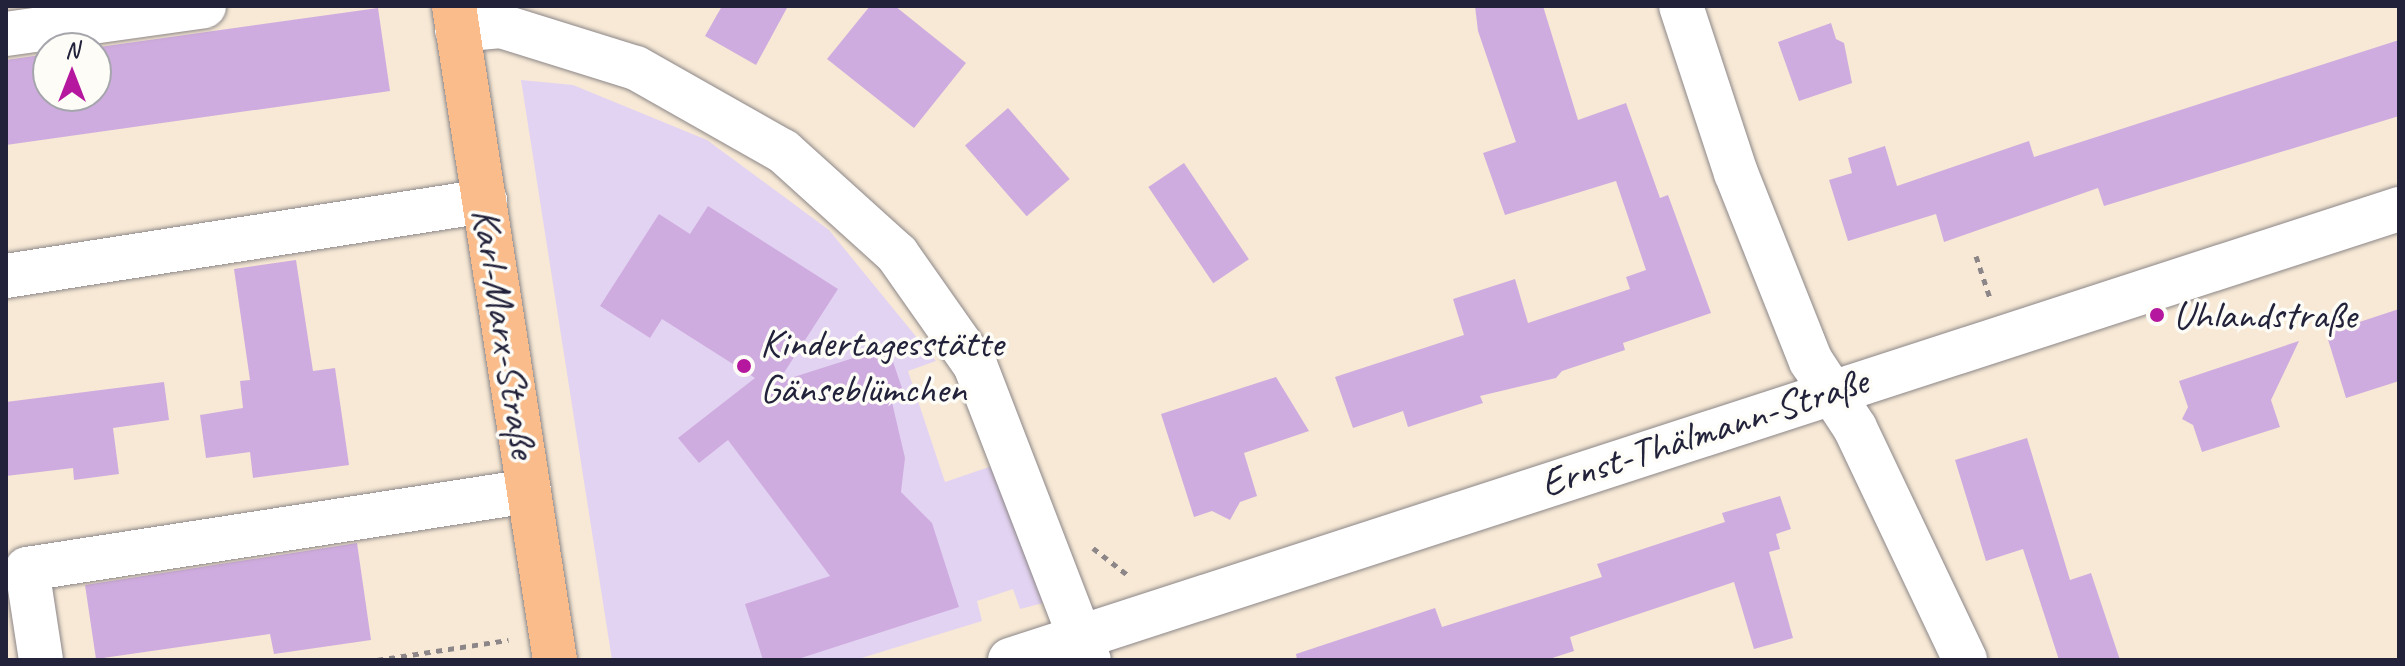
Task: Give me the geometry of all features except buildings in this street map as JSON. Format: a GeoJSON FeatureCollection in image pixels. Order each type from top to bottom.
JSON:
{"type":"FeatureCollection","features":[{"type":"Feature","properties":{"kind":"main road","name":"Karl-Marx-Straße"},"geometry":{"type":"LineString","coordinates":[[456,18],[555,660]]}},
{"type":"Feature","properties":{"kind":"street"},"geometry":{"type":"LineString","coordinates":[[6,34],[204,6]]}},
{"type":"Feature","properties":{"kind":"street"},"geometry":{"type":"LineString","coordinates":[[1681,6],[1743,190],[1811,361],[1855,428],[1965,660]]}},
{"type":"Feature","properties":{"kind":"street"},"geometry":{"type":"LineString","coordinates":[[456,18],[501,26],[636,68],[783,151],[897,254],[975,365],[982,403],[1085,649]]}},
{"type":"Feature","properties":{"kind":"street"},"geometry":{"type":"LineString","coordinates":[[6,276],[485,201]]}},
{"type":"Feature","properties":{"kind":"street","name":"Ernst-Thälmann-Straße"},"geometry":{"type":"LineString","coordinates":[[1010,660],[1085,649],[1829,390],[2399,209]]}},
{"type":"Feature","properties":{"kind":"street"},"geometry":{"type":"LineString","coordinates":[[41,660],[27,569],[529,491]]}},
{"type":"Feature","properties":{"kind":"path"},"geometry":{"type":"LineString","coordinates":[[1976,256],[1991,302]]}},
{"type":"Feature","properties":{"kind":"path"},"geometry":{"type":"LineString","coordinates":[[377,660],[509,640]]}},
{"type":"Feature","properties":{"kind":"shaded area","name":"Kindertagesstätte Gänseblümchen"},"geometry":{"type":"Polygon","coordinates":[[[521,80],[573,85],[707,140],[829,230],[936,361],[908,371],[945,482],[992,466],[1043,603],[1020,609],[1013,589],[977,601],[982,621],[855,660],[612,660],[521,80]]]}},
{"type":"Feature","properties":{"kind":"place","name":"Uhlandstraße"},"geometry":{"type":"Point","coordinates":[2157,315]}},
{"type":"Feature","properties":{"kind":"place","name":"Kindertagesstätte Gänseblümchen"},"geometry":{"type":"Point","coordinates":[744,366]}}]}
